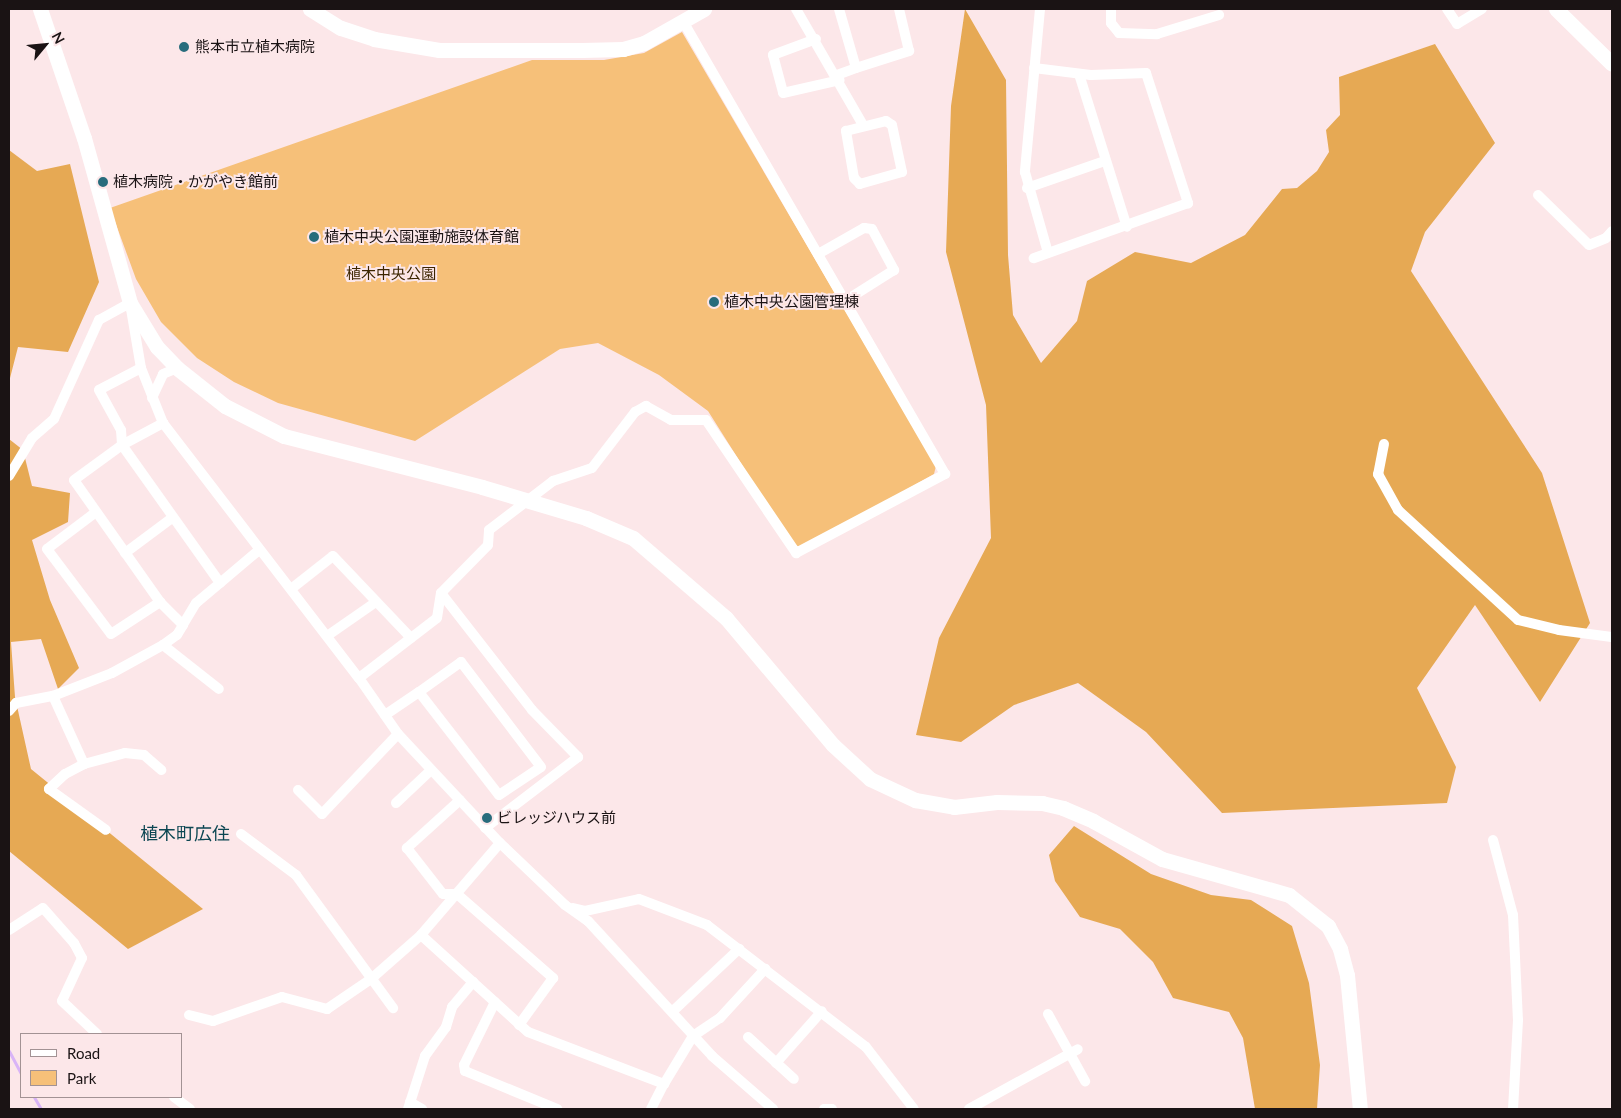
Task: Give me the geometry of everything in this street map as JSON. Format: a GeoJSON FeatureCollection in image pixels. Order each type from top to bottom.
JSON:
{"type":"FeatureCollection","features":[{"type":"Feature","properties":{"kind":"street"},"geometry":{"type":"LineString","coordinates":[[40,9],[84,138],[130,303],[141,368],[163,423],[259,550],[328,636],[398,734],[500,843],[565,905],[588,921],[673,1011],[693,1036],[772,1109]]}},
{"type":"Feature","properties":{"kind":"street"},"geometry":{"type":"LineString","coordinates":[[310,9],[342,28],[374,39],[439,50],[623,49],[644,44],[684,23],[704,9]]}},
{"type":"Feature","properties":{"kind":"street"},"geometry":{"type":"LineString","coordinates":[[796,9],[839,78],[864,126]]}},
{"type":"Feature","properties":{"kind":"street"},"geometry":{"type":"LineString","coordinates":[[839,9],[856,68]]}},
{"type":"Feature","properties":{"kind":"street"},"geometry":{"type":"LineString","coordinates":[[816,40],[773,55],[783,93],[839,78],[856,68],[909,51],[899,9]]}},
{"type":"Feature","properties":{"kind":"street"},"geometry":{"type":"LineString","coordinates":[[1040,9],[1024,152],[1027,188],[1048,253]]}},
{"type":"Feature","properties":{"kind":"street"},"geometry":{"type":"LineString","coordinates":[[1112,9],[1111,23],[1119,33],[1157,34],[1219,15]]}},
{"type":"Feature","properties":{"kind":"street"},"geometry":{"type":"LineString","coordinates":[[1447,9],[1456,24],[1482,9]]}},
{"type":"Feature","properties":{"kind":"street"},"geometry":{"type":"LineString","coordinates":[[1556,9],[1612,64]]}},
{"type":"Feature","properties":{"kind":"street"},"geometry":{"type":"LineString","coordinates":[[359,678],[437,618],[441,593],[488,544],[489,530],[525,500],[553,481],[592,468],[635,412],[646,406],[671,420],[706,420],[796,553],[945,474],[684,23]]}},
{"type":"Feature","properties":{"kind":"street"},"geometry":{"type":"LineString","coordinates":[[1034,68],[1079,74],[1146,72],[1188,197],[1186,207],[1034,258]]}},
{"type":"Feature","properties":{"kind":"street"},"geometry":{"type":"LineString","coordinates":[[1079,74],[1127,227]]}},
{"type":"Feature","properties":{"kind":"street"},"geometry":{"type":"LineString","coordinates":[[889,122],[902,172],[860,184],[856,181],[845,135],[849,128],[864,126],[889,122]]}},
{"type":"Feature","properties":{"kind":"street"},"geometry":{"type":"LineString","coordinates":[[1027,188],[1105,161]]}},
{"type":"Feature","properties":{"kind":"street"},"geometry":{"type":"LineString","coordinates":[[1538,195],[1589,245],[1606,238],[1612,231]]}},
{"type":"Feature","properties":{"kind":"street"},"geometry":{"type":"LineString","coordinates":[[818,254],[864,228],[872,229],[894,270],[845,301]]}},
{"type":"Feature","properties":{"kind":"street"},"geometry":{"type":"LineString","coordinates":[[130,303],[157,348],[177,368],[225,406],[284,436],[586,518],[640,543],[726,618],[833,745],[870,779],[916,800],[954,807],[997,802],[1042,803],[1063,808],[1094,821],[1162,859],[1260,885],[1289,895],[1328,926],[1340,949],[1346,975],[1360,1109]]}},
{"type":"Feature","properties":{"kind":"street"},"geometry":{"type":"LineString","coordinates":[[9,476],[32,438],[54,419],[99,320],[130,303]]}},
{"type":"Feature","properties":{"kind":"street"},"geometry":{"type":"LineString","coordinates":[[141,368],[99,390],[121,430],[122,444],[172,518],[220,583]]}},
{"type":"Feature","properties":{"kind":"street"},"geometry":{"type":"LineString","coordinates":[[152,398],[163,374],[177,368]]}},
{"type":"Feature","properties":{"kind":"street"},"geometry":{"type":"LineString","coordinates":[[163,423],[122,444],[74,480],[160,602],[183,625]]}},
{"type":"Feature","properties":{"kind":"street"},"geometry":{"type":"LineString","coordinates":[[1384,444],[1378,474],[1398,510],[1518,620],[1559,630],[1612,637]]}},
{"type":"Feature","properties":{"kind":"street"},"geometry":{"type":"LineString","coordinates":[[96,512],[47,548],[112,634],[160,602]]}},
{"type":"Feature","properties":{"kind":"street"},"geometry":{"type":"LineString","coordinates":[[125,553],[172,518]]}},
{"type":"Feature","properties":{"kind":"street"},"geometry":{"type":"LineString","coordinates":[[9,711],[16,703],[53,696],[112,673],[163,645],[177,635],[196,603],[259,550]]}},
{"type":"Feature","properties":{"kind":"street"},"geometry":{"type":"LineString","coordinates":[[291,589],[333,556],[411,638]]}},
{"type":"Feature","properties":{"kind":"street"},"geometry":{"type":"LineString","coordinates":[[441,593],[532,710],[578,756],[486,828]]}},
{"type":"Feature","properties":{"kind":"street"},"geometry":{"type":"LineString","coordinates":[[328,636],[376,602]]}},
{"type":"Feature","properties":{"kind":"street"},"geometry":{"type":"LineString","coordinates":[[163,645],[219,689]]}},
{"type":"Feature","properties":{"kind":"street"},"geometry":{"type":"LineString","coordinates":[[385,716],[461,662],[541,767],[499,795],[419,692]]}},
{"type":"Feature","properties":{"kind":"street"},"geometry":{"type":"LineString","coordinates":[[53,696],[84,764]]}},
{"type":"Feature","properties":{"kind":"street"},"geometry":{"type":"LineString","coordinates":[[298,790],[322,814],[398,734]]}},
{"type":"Feature","properties":{"kind":"street"},"geometry":{"type":"LineString","coordinates":[[106,830],[49,789],[65,774],[84,764],[125,753],[144,755],[161,770]]}},
{"type":"Feature","properties":{"kind":"street"},"geometry":{"type":"LineString","coordinates":[[396,803],[431,770]]}},
{"type":"Feature","properties":{"kind":"street"},"geometry":{"type":"LineString","coordinates":[[460,800],[406,848],[443,894],[457,894],[552,978],[519,1024]]}},
{"type":"Feature","properties":{"kind":"street"},"geometry":{"type":"LineString","coordinates":[[241,834],[296,875],[393,1008]]}},
{"type":"Feature","properties":{"kind":"street"},"geometry":{"type":"LineString","coordinates":[[1493,840],[1513,915],[1518,1020],[1513,1109]]}},
{"type":"Feature","properties":{"kind":"street"},"geometry":{"type":"LineString","coordinates":[[189,1014],[213,1020],[282,997],[327,1009],[371,979],[421,935],[500,843]]}},
{"type":"Feature","properties":{"kind":"street"},"geometry":{"type":"LineString","coordinates":[[565,905],[585,911],[623,901],[646,900],[707,925],[822,1011],[866,1047],[914,1109]]}},
{"type":"Feature","properties":{"kind":"street"},"geometry":{"type":"LineString","coordinates":[[9,930],[42,908],[74,943],[82,958],[62,1001],[97,1033]]}},
{"type":"Feature","properties":{"kind":"street"},"geometry":{"type":"LineString","coordinates":[[421,935],[528,1032],[664,1084]]}},
{"type":"Feature","properties":{"kind":"street"},"geometry":{"type":"LineString","coordinates":[[673,1011],[739,949]]}},
{"type":"Feature","properties":{"kind":"street"},"geometry":{"type":"LineString","coordinates":[[651,1109],[693,1036],[720,1018],[766,969]]}},
{"type":"Feature","properties":{"kind":"street"},"geometry":{"type":"LineString","coordinates":[[422,1109],[409,1106],[424,1056],[446,1027],[452,1007],[473,982]]}},
{"type":"Feature","properties":{"kind":"street"},"geometry":{"type":"LineString","coordinates":[[495,1002],[464,1065],[465,1071],[557,1109]]}},
{"type":"Feature","properties":{"kind":"street"},"geometry":{"type":"LineString","coordinates":[[776,1062],[822,1011]]}},
{"type":"Feature","properties":{"kind":"street"},"geometry":{"type":"LineString","coordinates":[[1048,1014],[1074,1052],[1085,1082]]}},
{"type":"Feature","properties":{"kind":"street"},"geometry":{"type":"LineString","coordinates":[[748,1037],[794,1079]]}},
{"type":"Feature","properties":{"kind":"street"},"geometry":{"type":"LineString","coordinates":[[969,1109],[1074,1052]]}},
{"type":"Feature","properties":{"kind":"street"},"geometry":{"type":"LineString","coordinates":[[175,1098],[190,1109]]}},
{"type":"Feature","properties":{"kind":"street"},"geometry":{"type":"LineString","coordinates":[[824,1109],[832,1109]]}},
{"type":"Feature","properties":{"kind":"green space","name":"植木中央公園"},"geometry":{"type":"Polygon","coordinates":[[[682,32],[936,466],[934,474],[803,548],[792,544],[708,411],[659,375],[598,343],[560,349],[415,441],[278,403],[234,382],[197,358],[161,322],[136,279],[110,208],[532,60],[604,60],[644,53],[682,32]]]}},
{"type":"Feature","properties":{"kind":"shaded area"},"geometry":{"type":"Polygon","coordinates":[[[965,9],[1006,80],[1008,255],[1013,315],[1041,363],[1077,321],[1087,281],[1135,252],[1191,263],[1245,235],[1282,189],[1297,188],[1317,171],[1329,152],[1326,130],[1340,115],[1339,77],[1435,44],[1495,143],[1425,232],[1411,271],[1542,473],[1590,623],[1540,702],[1475,605],[1417,688],[1456,767],[1447,803],[1222,813],[1146,732],[1078,683],[1014,705],[961,742],[916,735],[939,638],[991,538],[986,405],[946,252],[951,106],[965,9]]]}},
{"type":"Feature","properties":{"kind":"shaded area"},"geometry":{"type":"Polygon","coordinates":[[[9,150],[37,171],[70,164],[99,282],[68,352],[18,347],[9,382],[9,150]]]}},
{"type":"Feature","properties":{"kind":"shaded area"},"geometry":{"type":"Polygon","coordinates":[[[9,439],[23,450],[32,486],[70,493],[68,522],[32,540],[50,600],[79,668],[58,689],[41,639],[11,642],[15,697],[31,769],[203,909],[128,949],[9,851],[9,439]]]}},
{"type":"Feature","properties":{"kind":"shaded area"},"geometry":{"type":"Polygon","coordinates":[[[1074,826],[1151,874],[1211,895],[1251,900],[1292,926],[1309,983],[1320,1065],[1317,1109],[1255,1109],[1243,1038],[1229,1012],[1173,998],[1153,962],[1120,929],[1080,917],[1055,881],[1049,855],[1074,826]]]}},
{"type":"Feature","properties":{"kind":"waterway"},"geometry":{"type":"LineString","coordinates":[[9,1051],[20,1072]]}},
{"type":"Feature","properties":{"kind":"waterway"},"geometry":{"type":"LineString","coordinates":[[35,1098],[41,1109]]}},
{"type":"Feature","properties":{"kind":"place","name":"熊本市立植木病院"},"geometry":{"type":"Point","coordinates":[184,47]}},
{"type":"Feature","properties":{"kind":"place","name":"植木病院・かがやき館前"},"geometry":{"type":"Point","coordinates":[103,182]}},
{"type":"Feature","properties":{"kind":"place","name":"植木中央公園運動施設体育館"},"geometry":{"type":"Point","coordinates":[314,237]}},
{"type":"Feature","properties":{"kind":"place","name":"植木中央公園管理棟"},"geometry":{"type":"Point","coordinates":[714,302]}},
{"type":"Feature","properties":{"kind":"place","name":"ビレッジハウス前"},"geometry":{"type":"Point","coordinates":[487,818]}},
{"type":"Feature","properties":{"kind":"district","name":"植木町広住"},"geometry":{"type":"Point","coordinates":[185,833]}}]}
